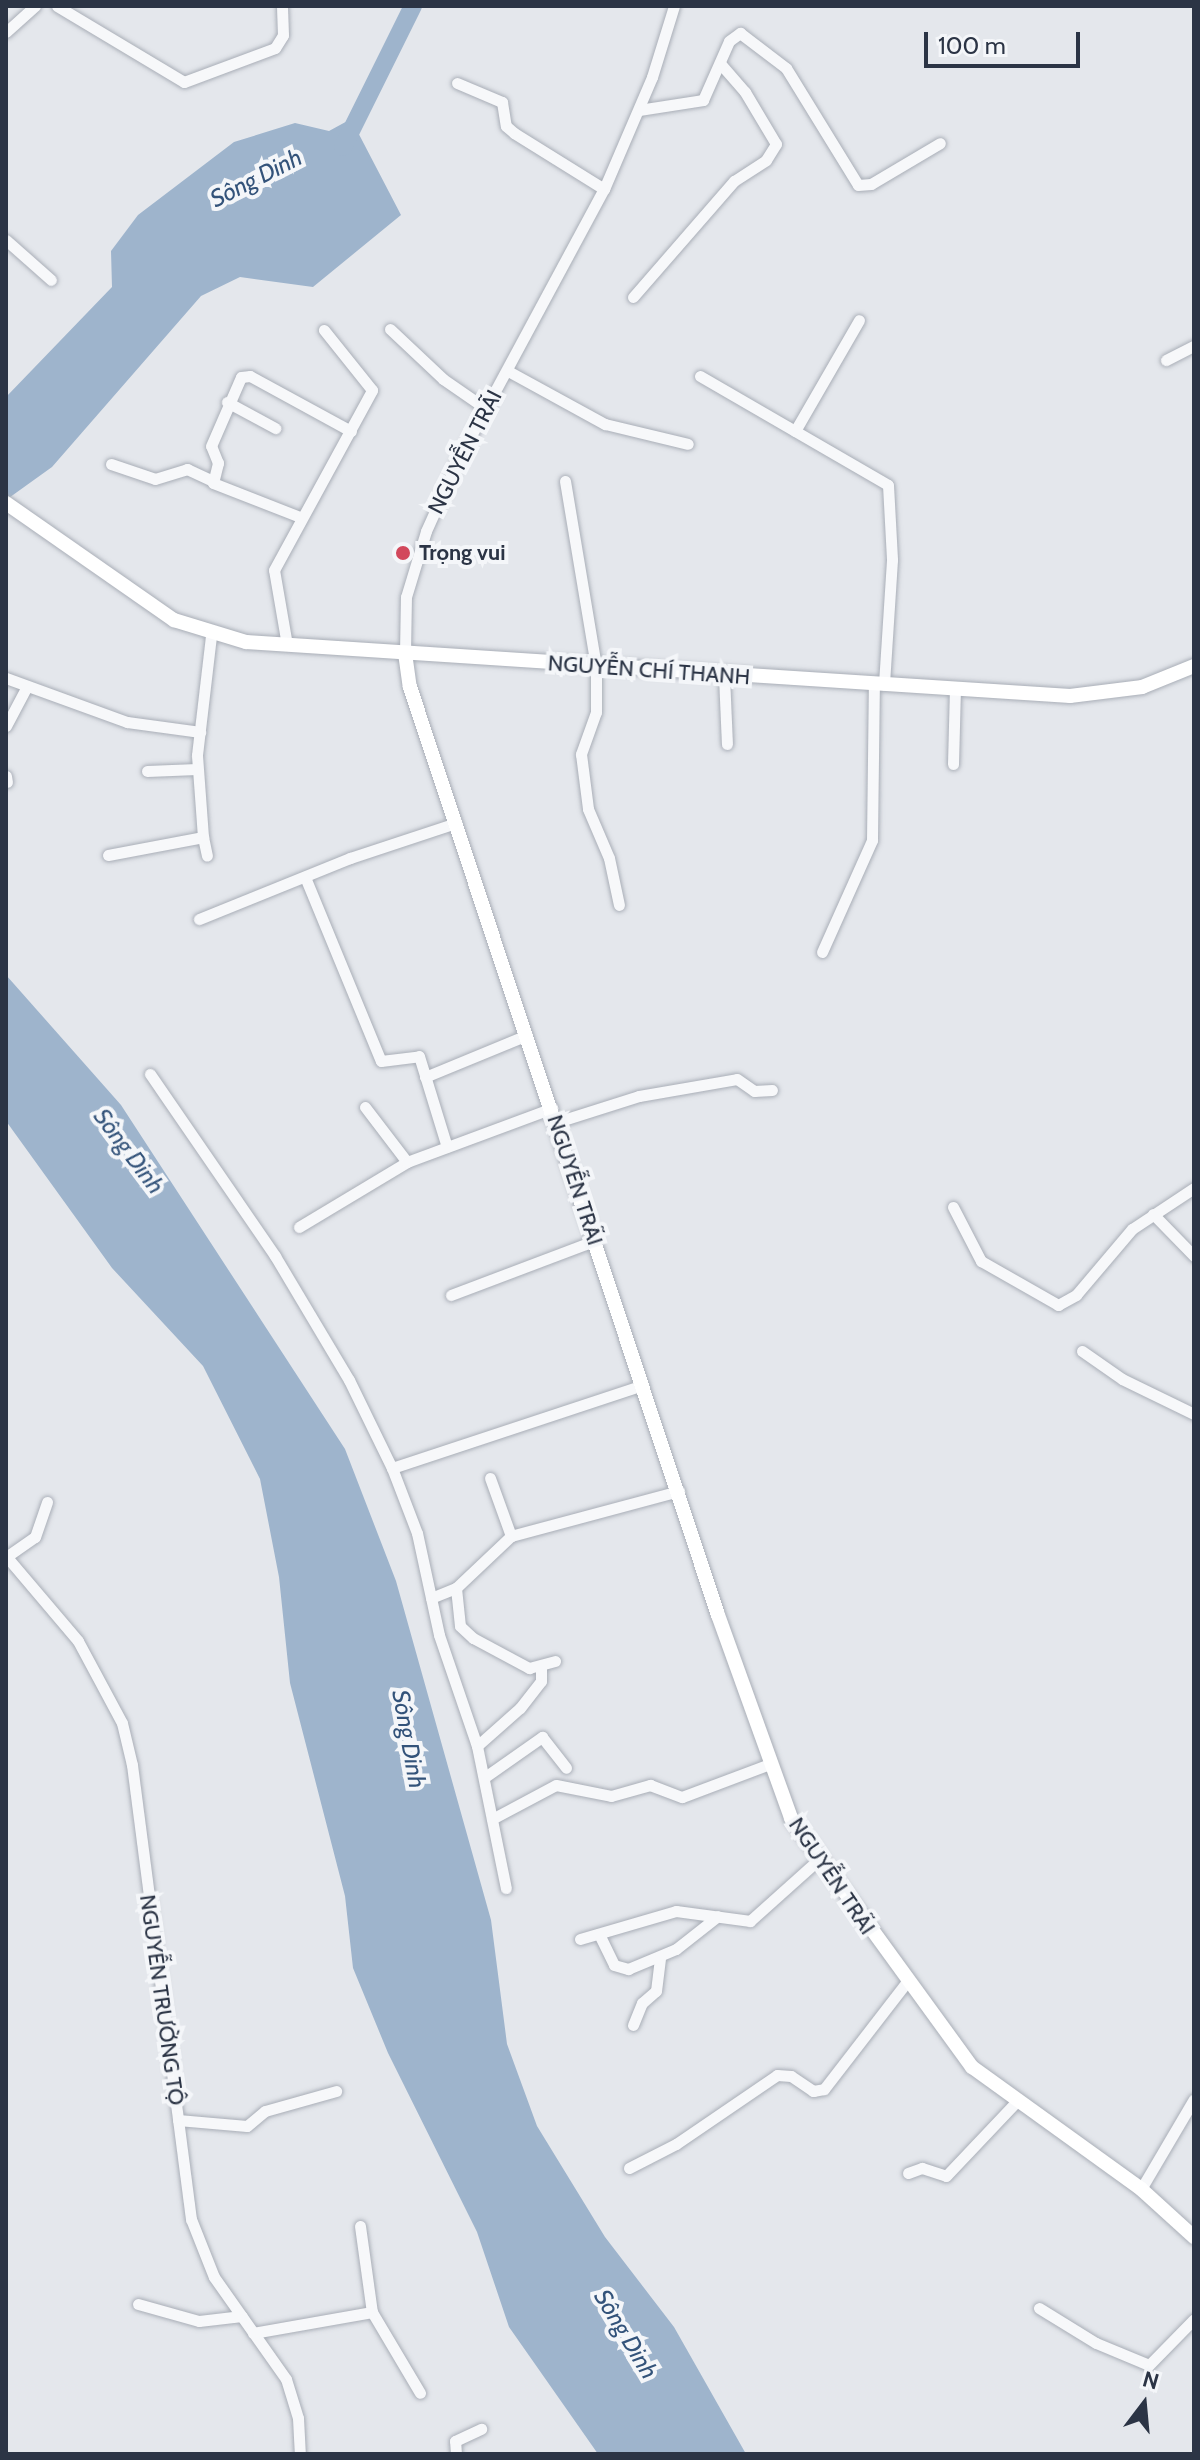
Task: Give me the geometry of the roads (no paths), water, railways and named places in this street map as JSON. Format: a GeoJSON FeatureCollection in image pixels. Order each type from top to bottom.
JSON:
{"type":"FeatureCollection","features":[{"type":"Feature","properties":{"kind":"main road","name":"NGUYỄN CHÍ THANH"},"geometry":{"type":"LineString","coordinates":[[6,503],[174,620],[211,635],[287,645],[955,690],[1102,694],[1142,687],[1194,666]]}},
{"type":"Feature","properties":{"kind":"main road","name":"NGUYỄN TRÃI"},"geometry":{"type":"LineString","coordinates":[[405,653],[410,687],[770,1764],[791,1818],[906,1983],[963,2058],[1017,2101],[1141,2189],[1194,2237]]}},
{"type":"Feature","properties":{"kind":"street"},"geometry":{"type":"LineString","coordinates":[[6,32],[35,6]]}},
{"type":"Feature","properties":{"kind":"street"},"geometry":{"type":"LineString","coordinates":[[57,6],[184,82],[275,48],[283,35],[282,6]]}},
{"type":"Feature","properties":{"kind":"street","name":"NGUYỄN TRÃI"},"geometry":{"type":"LineString","coordinates":[[405,653],[405,607],[413,566],[442,494],[604,189],[639,110],[674,6]]}},
{"type":"Feature","properties":{"kind":"street"},"geometry":{"type":"LineString","coordinates":[[639,110],[703,100],[736,34],[767,49],[805,93],[821,129],[858,185],[871,184],[940,143]]}},
{"type":"Feature","properties":{"kind":"street"},"geometry":{"type":"LineString","coordinates":[[633,297],[734,181],[766,160],[776,144],[745,92],[720,63]]}},
{"type":"Feature","properties":{"kind":"street"},"geometry":{"type":"LineString","coordinates":[[457,83],[495,97],[514,133],[604,189]]}},
{"type":"Feature","properties":{"kind":"street"},"geometry":{"type":"LineString","coordinates":[[6,240],[51,280]]}},
{"type":"Feature","properties":{"kind":"street"},"geometry":{"type":"LineString","coordinates":[[795,431],[859,320]]}},
{"type":"Feature","properties":{"kind":"street"},"geometry":{"type":"LineString","coordinates":[[390,329],[443,379],[485,408]]}},
{"type":"Feature","properties":{"kind":"street"},"geometry":{"type":"LineString","coordinates":[[287,645],[273,578],[300,517],[351,431],[371,386],[324,330]]}},
{"type":"Feature","properties":{"kind":"street"},"geometry":{"type":"LineString","coordinates":[[1166,360],[1194,346]]}},
{"type":"Feature","properties":{"kind":"street"},"geometry":{"type":"LineString","coordinates":[[508,371],[605,424],[688,444]]}},
{"type":"Feature","properties":{"kind":"street"},"geometry":{"type":"LineString","coordinates":[[213,481],[218,463],[211,446],[227,402],[246,375],[351,431]]}},
{"type":"Feature","properties":{"kind":"street"},"geometry":{"type":"LineString","coordinates":[[700,376],[883,478],[891,490],[872,840],[822,952]]}},
{"type":"Feature","properties":{"kind":"street"},"geometry":{"type":"LineString","coordinates":[[227,402],[275,428]]}},
{"type":"Feature","properties":{"kind":"street"},"geometry":{"type":"LineString","coordinates":[[111,464],[155,479],[187,469],[213,481],[217,487],[300,517]]}},
{"type":"Feature","properties":{"kind":"street"},"geometry":{"type":"LineString","coordinates":[[565,481],[596,667],[596,712],[581,754],[588,809],[609,858],[619,905]]}},
{"type":"Feature","properties":{"kind":"street"},"geometry":{"type":"LineString","coordinates":[[207,856],[197,769],[211,635]]}},
{"type":"Feature","properties":{"kind":"street"},"geometry":{"type":"LineString","coordinates":[[724,676],[727,744]]}},
{"type":"Feature","properties":{"kind":"street"},"geometry":{"type":"LineString","coordinates":[[6,678],[26,688],[144,727],[200,732]]}},
{"type":"Feature","properties":{"kind":"street"},"geometry":{"type":"LineString","coordinates":[[6,726],[26,688]]}},
{"type":"Feature","properties":{"kind":"street"},"geometry":{"type":"LineString","coordinates":[[953,764],[955,690]]}},
{"type":"Feature","properties":{"kind":"street"},"geometry":{"type":"LineString","coordinates":[[147,771],[197,769]]}},
{"type":"Feature","properties":{"kind":"street"},"geometry":{"type":"LineString","coordinates":[[199,919],[456,823]]}},
{"type":"Feature","properties":{"kind":"street"},"geometry":{"type":"LineString","coordinates":[[108,855],[203,837]]}},
{"type":"Feature","properties":{"kind":"street"},"geometry":{"type":"LineString","coordinates":[[305,877],[381,1061],[414,1053],[425,1077],[447,1147]]}},
{"type":"Feature","properties":{"kind":"street"},"geometry":{"type":"LineString","coordinates":[[425,1077],[527,1035]]}},
{"type":"Feature","properties":{"kind":"street"},"geometry":{"type":"LineString","coordinates":[[150,1074],[275,1256],[349,1380],[392,1468],[417,1533],[431,1598],[477,1746],[506,1888]]}},
{"type":"Feature","properties":{"kind":"street"},"geometry":{"type":"LineString","coordinates":[[299,1227],[407,1162],[555,1115],[737,1079],[754,1091],[772,1090]]}},
{"type":"Feature","properties":{"kind":"street"},"geometry":{"type":"LineString","coordinates":[[365,1107],[407,1162]]}},
{"type":"Feature","properties":{"kind":"street"},"geometry":{"type":"LineString","coordinates":[[953,1207],[981,1261],[1058,1305],[1076,1295],[1123,1237],[1194,1188]]}},
{"type":"Feature","properties":{"kind":"street"},"geometry":{"type":"LineString","coordinates":[[1153,1214],[1194,1256]]}},
{"type":"Feature","properties":{"kind":"street"},"geometry":{"type":"LineString","coordinates":[[451,1295],[594,1241]]}},
{"type":"Feature","properties":{"kind":"street"},"geometry":{"type":"LineString","coordinates":[[1082,1351],[1122,1379],[1194,1414]]}},
{"type":"Feature","properties":{"kind":"street"},"geometry":{"type":"LineString","coordinates":[[392,1468],[643,1385]]}},
{"type":"Feature","properties":{"kind":"street"},"geometry":{"type":"LineString","coordinates":[[490,1478],[511,1536]]}},
{"type":"Feature","properties":{"kind":"street"},"geometry":{"type":"LineString","coordinates":[[431,1598],[456,1588],[511,1536],[679,1491]]}},
{"type":"Feature","properties":{"kind":"street"},"geometry":{"type":"LineString","coordinates":[[6,1556],[35,1537],[47,1502]]}},
{"type":"Feature","properties":{"kind":"street","name":"NGUYỄN TRƯỜNG TỘ"},"geometry":{"type":"LineString","coordinates":[[6,1556],[78,1641],[122,1723],[195,2233],[208,2267],[286,2379],[298,2418],[300,2454]]}},
{"type":"Feature","properties":{"kind":"street"},"geometry":{"type":"LineString","coordinates":[[456,1588],[459,1622],[465,1632],[520,1664],[541,1668],[555,1661]]}},
{"type":"Feature","properties":{"kind":"street"},"geometry":{"type":"LineString","coordinates":[[477,1746],[520,1708],[541,1681],[541,1668]]}},
{"type":"Feature","properties":{"kind":"street"},"geometry":{"type":"LineString","coordinates":[[485,1777],[542,1737],[566,1768]]}},
{"type":"Feature","properties":{"kind":"street"},"geometry":{"type":"LineString","coordinates":[[492,1819],[556,1785],[611,1796],[650,1785],[682,1797],[770,1764]]}},
{"type":"Feature","properties":{"kind":"street"},"geometry":{"type":"LineString","coordinates":[[580,1939],[676,1911],[740,1922],[756,1918],[818,1860]]}},
{"type":"Feature","properties":{"kind":"street"},"geometry":{"type":"LineString","coordinates":[[599,1934],[622,1970],[660,1957],[718,1916]]}},
{"type":"Feature","properties":{"kind":"street"},"geometry":{"type":"LineString","coordinates":[[633,2025],[642,2003],[656,1991],[660,1957]]}},
{"type":"Feature","properties":{"kind":"street"},"geometry":{"type":"LineString","coordinates":[[629,2168],[676,2144],[777,2075],[791,2076],[813,2091],[824,2089],[906,1983]]}},
{"type":"Feature","properties":{"kind":"street"},"geometry":{"type":"LineString","coordinates":[[178,2120],[247,2126],[265,2111],[336,2091]]}},
{"type":"Feature","properties":{"kind":"street"},"geometry":{"type":"LineString","coordinates":[[1141,2189],[1194,2099]]}},
{"type":"Feature","properties":{"kind":"street"},"geometry":{"type":"LineString","coordinates":[[908,2173],[922,2168],[946,2176],[1017,2101]]}},
{"type":"Feature","properties":{"kind":"street"},"geometry":{"type":"LineString","coordinates":[[360,2226],[372,2312],[420,2393]]}},
{"type":"Feature","properties":{"kind":"street"},"geometry":{"type":"LineString","coordinates":[[138,2304],[199,2321],[242,2316]]}},
{"type":"Feature","properties":{"kind":"street"},"geometry":{"type":"LineString","coordinates":[[1039,2308],[1096,2343],[1149,2365],[1194,2319]]}},
{"type":"Feature","properties":{"kind":"street"},"geometry":{"type":"LineString","coordinates":[[253,2333],[372,2312]]}},
{"type":"Feature","properties":{"kind":"street"},"geometry":{"type":"LineString","coordinates":[[456,2454],[455,2441],[481,2429]]}},
{"type":"Feature","properties":{"kind":"water"},"geometry":{"type":"Polygon","coordinates":[[[351,119],[401,215],[313,287],[240,277],[201,296],[52,467],[6,500],[6,397],[112,287],[111,251],[138,215],[234,142],[295,123],[329,131],[351,119]]]}},
{"type":"Feature","properties":{"kind":"water"},"geometry":{"type":"Polygon","coordinates":[[[6,975],[121,1105],[345,1449],[396,1581],[491,1920],[507,2044],[537,2126],[605,2237],[674,2327],[746,2454],[598,2454],[509,2327],[477,2232],[388,2053],[353,1968],[345,1896],[290,1683],[279,1577],[260,1479],[203,1366],[112,1268],[6,1121],[6,975]]]}},
{"type":"Feature","properties":{"kind":"waterway","name":"Sông Dinh"},"geometry":{"type":"LineString","coordinates":[[343,147],[413,6]]}},
{"type":"Feature","properties":{"kind":"place","name":"Trọng vui"},"geometry":{"type":"Point","coordinates":[403,553]}}]}
